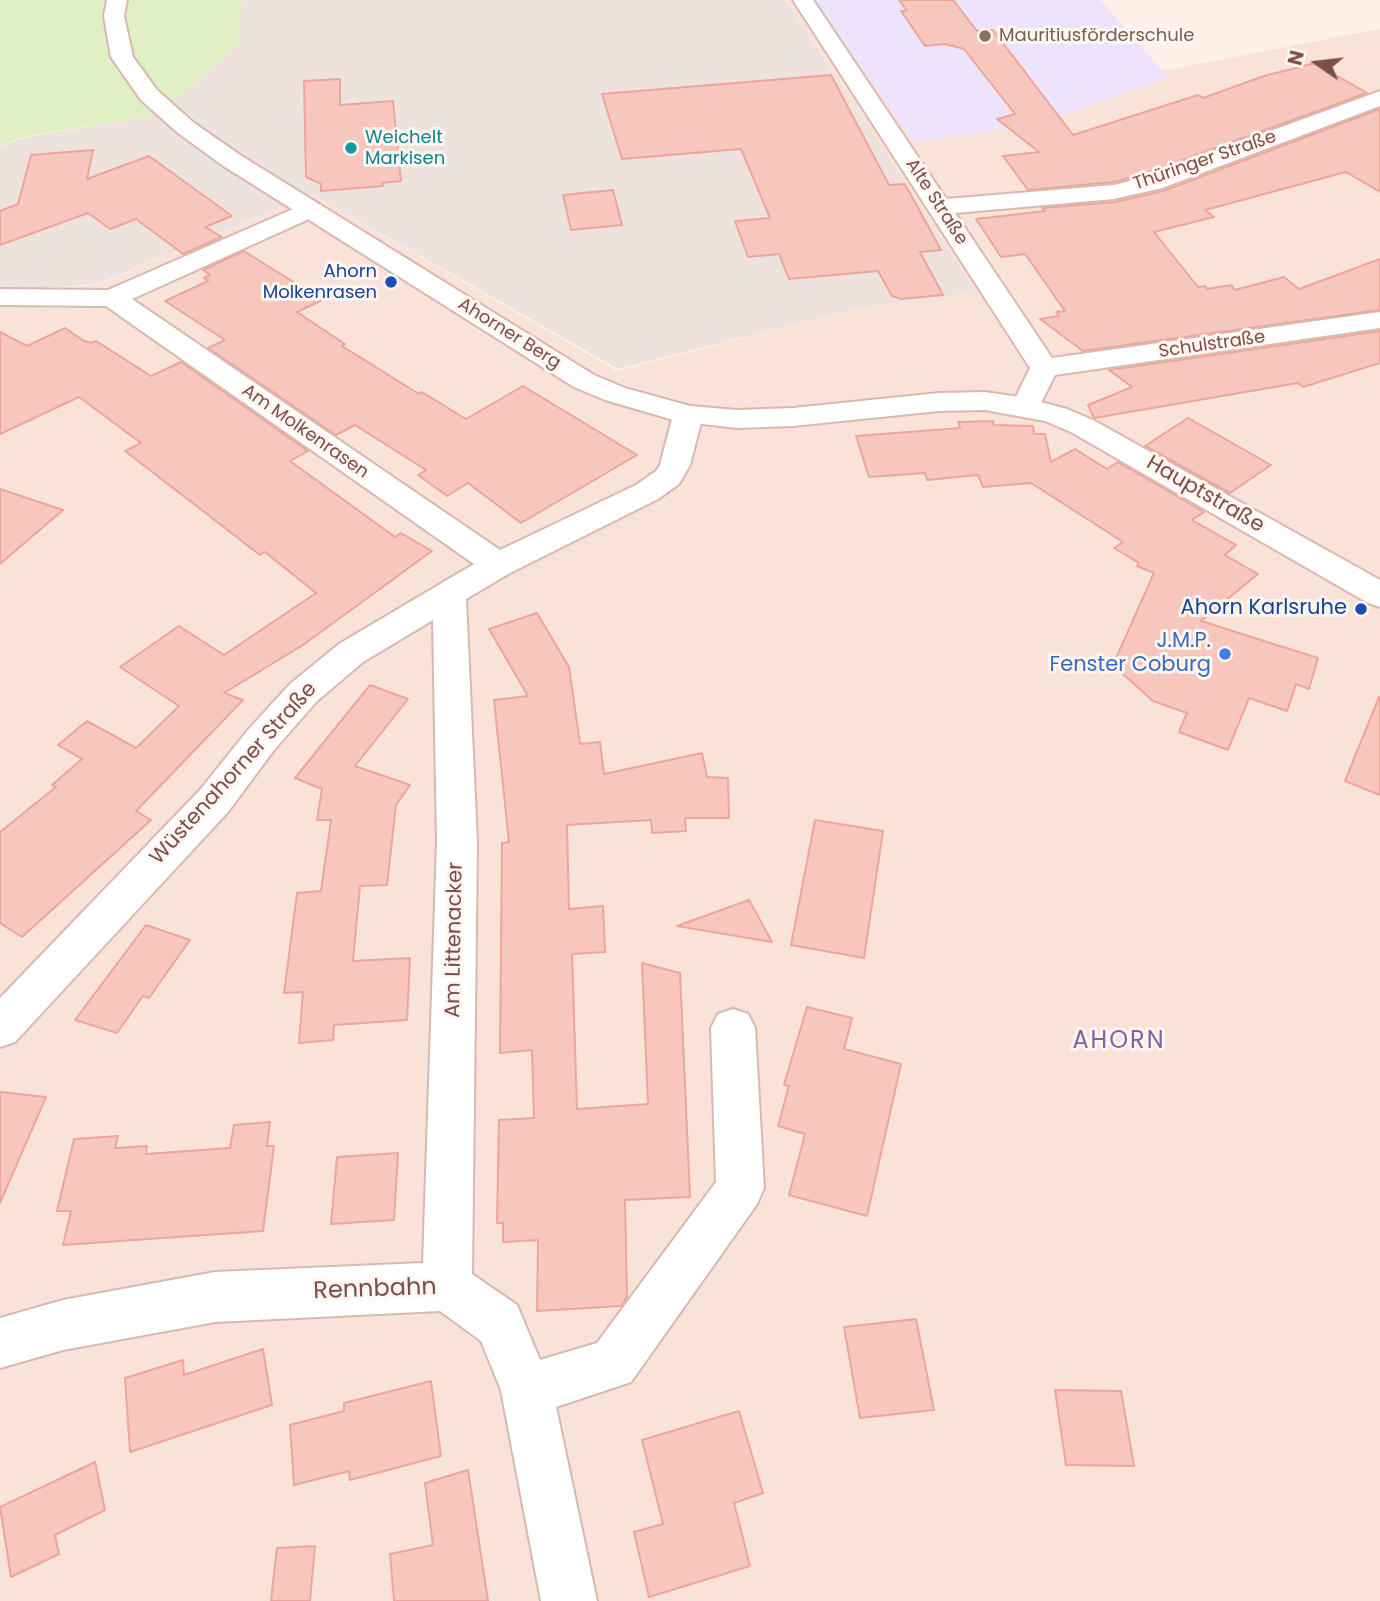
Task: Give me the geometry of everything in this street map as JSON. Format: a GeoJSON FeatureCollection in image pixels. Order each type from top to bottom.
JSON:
{"type":"FeatureCollection","features":[{"type":"Feature","properties":{"kind":"street","name":"Ahorner Berg"},"geometry":{"type":"LineString","coordinates":[[117,0],[114,16],[122,57],[149,95],[186,128],[231,160],[584,381],[615,394],[688,415],[737,419],[793,417],[939,402],[985,401],[1026,407]]}},
{"type":"Feature","properties":{"kind":"street","name":"Alte Straße"},"geometry":{"type":"LineString","coordinates":[[803,0],[1044,368]]}},
{"type":"Feature","properties":{"kind":"street","name":"Thüringer Straße"},"geometry":{"type":"LineString","coordinates":[[940,207],[1114,192],[1153,183],[1380,98]]}},
{"type":"Feature","properties":{"kind":"street"},"geometry":{"type":"LineString","coordinates":[[0,297],[112,298],[309,209]]}},
{"type":"Feature","properties":{"kind":"street","name":"Am Molkenrasen"},"geometry":{"type":"LineString","coordinates":[[112,298],[498,565]]}},
{"type":"Feature","properties":{"kind":"street","name":"Schulstraße"},"geometry":{"type":"LineString","coordinates":[[1044,368],[1380,320]]}},
{"type":"Feature","properties":{"kind":"street"},"geometry":{"type":"LineString","coordinates":[[1026,407],[1044,368]]}},
{"type":"Feature","properties":{"kind":"street","name":"Hauptstraße"},"geometry":{"type":"LineString","coordinates":[[1026,407],[1082,426],[1380,595]]}},
{"type":"Feature","properties":{"kind":"street","name":"Wüstenahorner Straße"},"geometry":{"type":"LineString","coordinates":[[0,1028],[214,801],[261,740],[303,693],[351,653],[498,565],[647,492],[668,477],[675,465],[688,415]]}},
{"type":"Feature","properties":{"kind":"street","name":"Am Littenacker"},"geometry":{"type":"LineString","coordinates":[[447,1286],[457,842],[449,594]]}},
{"type":"Feature","properties":{"kind":"street"},"geometry":{"type":"LineString","coordinates":[[527,1390],[613,1364],[740,1188],[733,1028]]}},
{"type":"Feature","properties":{"kind":"street","name":"Rennbahn"},"geometry":{"type":"LineString","coordinates":[[0,1343],[63,1325],[215,1297],[447,1286],[499,1323],[527,1390],[569,1601]]}},
{"type":"Feature","properties":{"kind":"shaded area"},"geometry":{"type":"Polygon","coordinates":[[[242,0],[785,0],[976,292],[854,309],[618,369],[312,194],[97,284],[0,291],[0,146],[27,137],[158,115],[238,45],[242,0]]]}},
{"type":"Feature","properties":{"kind":"shaded area"},"geometry":{"type":"Polygon","coordinates":[[[785,0],[1100,0],[1162,71],[1380,29],[1380,1601],[0,1601],[0,292],[97,285],[312,194],[617,371],[854,309],[975,292],[785,0]]]}},
{"type":"Feature","properties":{"kind":"shaded area","name":"Mauritiusförderschule"},"geometry":{"type":"Polygon","coordinates":[[[814,0],[1100,0],[1169,78],[1044,121],[914,142],[814,0]]]}},
{"type":"Feature","properties":{"kind":"green space"},"geometry":{"type":"Polygon","coordinates":[[[0,0],[242,0],[238,45],[158,115],[27,136],[0,145],[0,0]]]}},
{"type":"Feature","properties":{"kind":"building"},"geometry":{"type":"Polygon","coordinates":[[[899,0],[953,0],[977,31],[993,30],[1073,135],[1198,95],[1203,98],[1264,76],[1315,63],[1367,93],[1144,174],[1114,182],[1028,190],[1003,156],[1039,152],[997,119],[1015,114],[964,49],[945,44],[925,46],[901,11],[907,11],[899,0]]]}},
{"type":"Feature","properties":{"kind":"building"},"geometry":{"type":"Polygon","coordinates":[[[831,75],[889,185],[905,184],[941,250],[920,252],[943,295],[901,299],[892,296],[878,271],[789,279],[779,254],[748,257],[735,221],[770,218],[741,149],[622,159],[602,94],[831,75]]]}},
{"type":"Feature","properties":{"kind":"building","name":"Weichelt Markisen"},"geometry":{"type":"Polygon","coordinates":[[[340,79],[340,105],[393,101],[401,181],[382,183],[383,186],[321,191],[321,184],[306,177],[304,81],[340,79]]]}},
{"type":"Feature","properties":{"kind":"building"},"geometry":{"type":"Polygon","coordinates":[[[1380,109],[1380,192],[1346,172],[1205,210],[1214,217],[1154,232],[1198,287],[1205,286],[1207,289],[1231,285],[1235,290],[1284,277],[1299,289],[1380,259],[1380,310],[1083,351],[1040,319],[1059,316],[1056,312],[1065,311],[1025,254],[1001,257],[976,219],[1045,211],[1042,208],[1115,202],[1163,191],[1380,109]]]}},
{"type":"Feature","properties":{"kind":"building"},"geometry":{"type":"Polygon","coordinates":[[[93,150],[87,179],[149,156],[232,216],[205,227],[222,237],[183,254],[136,219],[110,229],[88,213],[0,245],[0,211],[18,204],[31,155],[93,150]]]}},
{"type":"Feature","properties":{"kind":"building"},"geometry":{"type":"Polygon","coordinates":[[[613,190],[622,225],[571,230],[563,195],[613,190]]]}},
{"type":"Feature","properties":{"kind":"building"},"geometry":{"type":"Polygon","coordinates":[[[244,251],[322,300],[297,312],[345,344],[342,346],[419,394],[422,392],[466,419],[523,386],[637,455],[521,523],[468,483],[447,496],[418,475],[426,470],[355,425],[336,435],[208,348],[225,340],[165,301],[208,281],[204,278],[210,275],[203,270],[244,251]]]}},
{"type":"Feature","properties":{"kind":"building"},"geometry":{"type":"Polygon","coordinates":[[[65,328],[84,341],[96,341],[151,376],[181,362],[308,451],[290,461],[395,537],[401,533],[432,551],[303,645],[224,693],[243,700],[136,811],[151,820],[22,937],[0,923],[0,832],[56,787],[52,785],[82,759],[58,745],[87,721],[136,748],[179,706],[120,667],[179,626],[224,655],[316,593],[265,552],[260,555],[125,451],[141,443],[79,397],[0,434],[0,332],[27,346],[65,328]]]}},
{"type":"Feature","properties":{"kind":"building"},"geometry":{"type":"Polygon","coordinates":[[[1380,331],[1380,363],[1303,387],[1298,383],[1094,418],[1088,405],[1132,387],[1109,370],[1380,331]]]}},
{"type":"Feature","properties":{"kind":"building"},"geometry":{"type":"Polygon","coordinates":[[[1188,418],[1271,465],[1230,493],[1145,446],[1188,418]]]}},
{"type":"Feature","properties":{"kind":"building"},"geometry":{"type":"Polygon","coordinates":[[[993,421],[994,425],[1033,426],[1034,434],[1045,434],[1051,462],[1075,449],[1107,469],[1118,462],[1204,512],[1192,520],[1236,545],[1225,555],[1258,574],[1201,621],[1318,658],[1309,689],[1296,684],[1287,711],[1249,698],[1228,750],[1179,732],[1187,713],[1153,701],[1113,665],[1154,573],[1137,566],[1139,563],[1114,548],[1123,542],[1031,483],[983,487],[978,475],[927,480],[925,473],[869,477],[856,436],[960,428],[958,422],[993,421]]]}},
{"type":"Feature","properties":{"kind":"building"},"geometry":{"type":"Polygon","coordinates":[[[0,489],[63,510],[0,564],[0,489]]]}},
{"type":"Feature","properties":{"kind":"building"},"geometry":{"type":"Polygon","coordinates":[[[537,613],[569,667],[580,744],[600,742],[604,774],[702,753],[707,777],[728,778],[729,818],[685,818],[686,831],[652,833],[651,820],[567,825],[569,909],[603,906],[605,952],[572,954],[577,1109],[648,1104],[642,963],[680,973],[690,1197],[625,1200],[627,1297],[621,1306],[537,1311],[538,1240],[503,1242],[503,1223],[497,1223],[499,1120],[534,1118],[532,1050],[500,1053],[502,843],[509,842],[494,700],[528,696],[489,629],[537,613]]]}},
{"type":"Feature","properties":{"kind":"building"},"geometry":{"type":"Polygon","coordinates":[[[370,685],[408,699],[355,766],[410,785],[396,805],[387,885],[360,886],[353,961],[410,958],[407,1020],[334,1025],[333,1040],[299,1043],[303,992],[284,993],[297,893],[321,891],[331,820],[317,820],[322,789],[295,778],[370,685]]]}},
{"type":"Feature","properties":{"kind":"building"},"geometry":{"type":"Polygon","coordinates":[[[1380,697],[1380,795],[1345,781],[1380,697]]]}},
{"type":"Feature","properties":{"kind":"building"},"geometry":{"type":"Polygon","coordinates":[[[815,820],[883,831],[864,958],[791,945],[815,820]]]}},
{"type":"Feature","properties":{"kind":"building"},"geometry":{"type":"Polygon","coordinates":[[[749,900],[772,942],[677,926],[749,900]]]}},
{"type":"Feature","properties":{"kind":"building"},"geometry":{"type":"Polygon","coordinates":[[[146,925],[190,940],[149,998],[143,996],[117,1033],[75,1020],[146,925]]]}},
{"type":"Feature","properties":{"kind":"building"},"geometry":{"type":"Polygon","coordinates":[[[807,1007],[852,1018],[844,1049],[901,1064],[867,1216],[789,1195],[805,1134],[778,1126],[789,1086],[784,1085],[807,1007]]]}},
{"type":"Feature","properties":{"kind":"building"},"geometry":{"type":"Polygon","coordinates":[[[0,1092],[46,1097],[0,1203],[0,1092]]]}},
{"type":"Feature","properties":{"kind":"building"},"geometry":{"type":"Polygon","coordinates":[[[270,1122],[267,1146],[274,1146],[263,1231],[63,1245],[71,1211],[57,1211],[74,1139],[118,1136],[115,1148],[147,1146],[146,1154],[230,1148],[234,1125],[270,1122]]]}},
{"type":"Feature","properties":{"kind":"building"},"geometry":{"type":"Polygon","coordinates":[[[398,1153],[394,1220],[331,1224],[337,1157],[398,1153]]]}},
{"type":"Feature","properties":{"kind":"building"},"geometry":{"type":"Polygon","coordinates":[[[916,1319],[934,1410],[860,1418],[844,1327],[916,1319]]]}},
{"type":"Feature","properties":{"kind":"building"},"geometry":{"type":"Polygon","coordinates":[[[263,1349],[272,1405],[130,1452],[125,1378],[183,1360],[184,1375],[263,1349]]]}},
{"type":"Feature","properties":{"kind":"building"},"geometry":{"type":"Polygon","coordinates":[[[431,1381],[441,1456],[350,1480],[349,1471],[294,1485],[290,1425],[344,1411],[344,1403],[431,1381]]]}},
{"type":"Feature","properties":{"kind":"building"},"geometry":{"type":"Polygon","coordinates":[[[1055,1390],[1121,1391],[1134,1466],[1066,1465],[1055,1390]]]}},
{"type":"Feature","properties":{"kind":"building"},"geometry":{"type":"Polygon","coordinates":[[[739,1411],[763,1493],[734,1503],[750,1566],[649,1597],[634,1532],[663,1524],[642,1440],[739,1411]]]}},
{"type":"Feature","properties":{"kind":"building"},"geometry":{"type":"Polygon","coordinates":[[[95,1462],[105,1510],[55,1535],[59,1554],[11,1577],[0,1507],[95,1462]]]}},
{"type":"Feature","properties":{"kind":"building"},"geometry":{"type":"Polygon","coordinates":[[[468,1470],[488,1601],[394,1601],[390,1554],[433,1545],[425,1483],[468,1470]]]}},
{"type":"Feature","properties":{"kind":"building"},"geometry":{"type":"Polygon","coordinates":[[[315,1546],[310,1601],[271,1601],[277,1548],[315,1546]]]}},
{"type":"Feature","properties":{"kind":"place","name":"Mauritiusförderschule"},"geometry":{"type":"Point","coordinates":[985,36]}},
{"type":"Feature","properties":{"kind":"place","name":"Weichelt Markisen"},"geometry":{"type":"Point","coordinates":[351,148]}},
{"type":"Feature","properties":{"kind":"place","name":"Ahorn Molkenrasen"},"geometry":{"type":"Point","coordinates":[391,282]}},
{"type":"Feature","properties":{"kind":"place","name":"Ahorn Karlsruhe"},"geometry":{"type":"Point","coordinates":[1361,609]}},
{"type":"Feature","properties":{"kind":"place","name":"J.M.P. Fenster Coburg"},"geometry":{"type":"Point","coordinates":[1225,654]}},
{"type":"Feature","properties":{"kind":"district","name":"AHORN"},"geometry":{"type":"Point","coordinates":[1119,1042]}}]}
